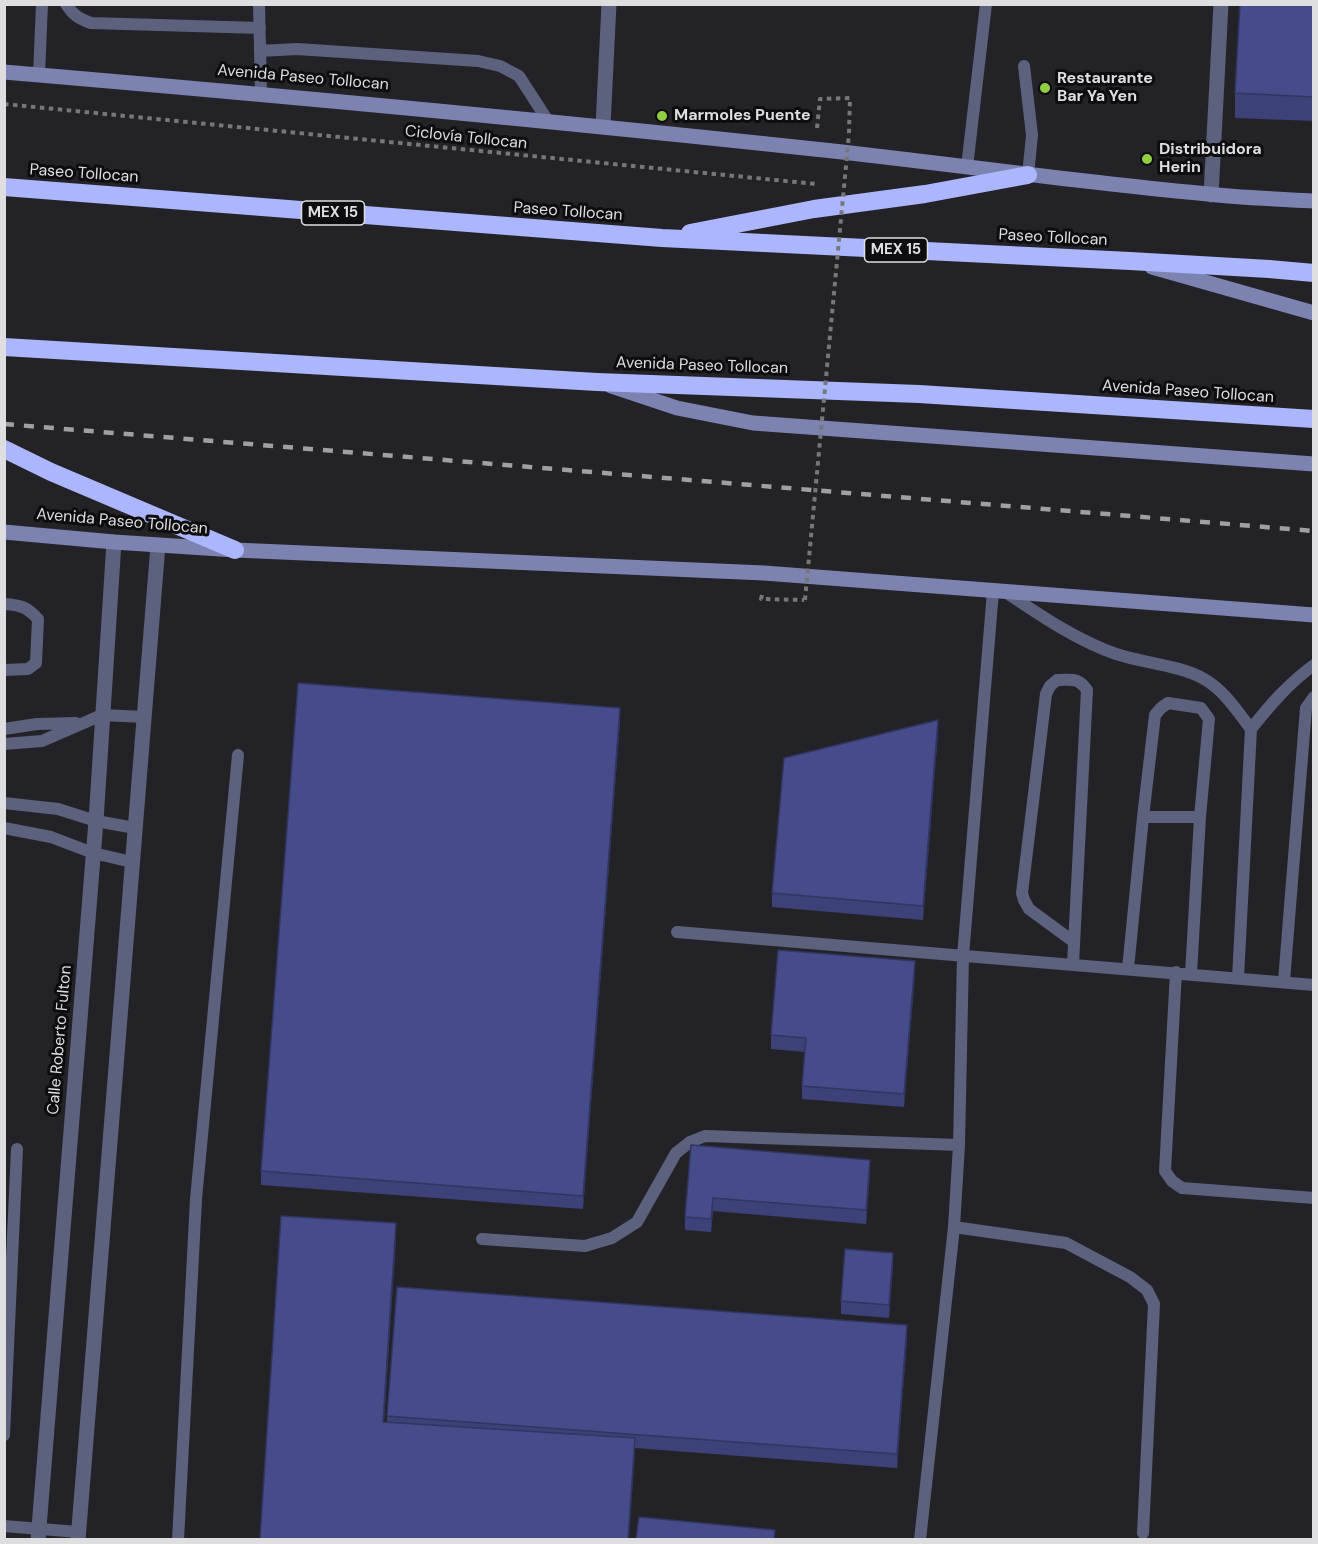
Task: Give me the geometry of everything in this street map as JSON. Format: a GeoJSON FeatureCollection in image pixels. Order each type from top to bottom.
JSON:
{"type":"FeatureCollection","features":[{"type":"Feature","properties":{"kind":"highway"},"geometry":{"type":"LineString","coordinates":[[662,238],[814,209],[925,195],[1028,175]]}},
{"type":"Feature","properties":{"kind":"highway","name":"Paseo Tollocan"},"geometry":{"type":"LineString","coordinates":[[4,187],[662,238],[1130,261]]}},
{"type":"Feature","properties":{"kind":"highway"},"geometry":{"type":"LineString","coordinates":[[1130,261],[1314,273]]}},
{"type":"Feature","properties":{"kind":"highway"},"geometry":{"type":"LineString","coordinates":[[4,347],[597,382]]}},
{"type":"Feature","properties":{"kind":"highway","name":"Avenida Paseo Tollocan"},"geometry":{"type":"LineString","coordinates":[[597,382],[919,394],[1314,419]]}},
{"type":"Feature","properties":{"kind":"highway"},"geometry":{"type":"LineString","coordinates":[[4,449],[51,472],[235,550]]}},
{"type":"Feature","properties":{"kind":"main road","name":"Avenida Paseo Tollocan"},"geometry":{"type":"LineString","coordinates":[[4,72],[603,126],[1211,195],[1314,201]]}},
{"type":"Feature","properties":{"kind":"main road","name":"MEX 15"},"geometry":{"type":"LineString","coordinates":[[1130,261],[1314,313]]}},
{"type":"Feature","properties":{"kind":"main road","name":"Avenida Paseo Tollocan"},"geometry":{"type":"LineString","coordinates":[[597,382],[677,408],[753,423],[1314,464]]}},
{"type":"Feature","properties":{"kind":"main road","name":"Avenida Paseo Tollocan"},"geometry":{"type":"LineString","coordinates":[[4,532],[235,550],[764,573],[1314,615]]}},
{"type":"Feature","properties":{"kind":"street"},"geometry":{"type":"LineString","coordinates":[[603,126],[609,4]]}},
{"type":"Feature","properties":{"kind":"street"},"geometry":{"type":"LineString","coordinates":[[1211,195],[1221,4]]}},
{"type":"Feature","properties":{"kind":"street","name":"Calle Roberto Fulton"},"geometry":{"type":"LineString","coordinates":[[38,1534],[96,821],[114,542]]}},
{"type":"Feature","properties":{"kind":"street"},"geometry":{"type":"LineString","coordinates":[[78,1536],[158,545]]}},
{"type":"Feature","properties":{"kind":"lane"},"geometry":{"type":"LineString","coordinates":[[39,75],[42,4]]}},
{"type":"Feature","properties":{"kind":"lane"},"geometry":{"type":"LineString","coordinates":[[66,4],[79,19],[91,23],[260,28]]}},
{"type":"Feature","properties":{"kind":"lane"},"geometry":{"type":"LineString","coordinates":[[259,4],[261,94]]}},
{"type":"Feature","properties":{"kind":"lane"},"geometry":{"type":"LineString","coordinates":[[968,167],[986,4]]}},
{"type":"Feature","properties":{"kind":"lane"},"geometry":{"type":"LineString","coordinates":[[260,51],[308,50],[489,63],[519,76],[548,121]]}},
{"type":"Feature","properties":{"kind":"lane"},"geometry":{"type":"LineString","coordinates":[[1024,66],[1032,135],[1028,175]]}},
{"type":"Feature","properties":{"kind":"lane"},"geometry":{"type":"LineString","coordinates":[[920,1539],[954,1227],[959,1145],[963,956],[999,591],[1089,643],[1118,654],[1180,670],[1204,679],[1225,695],[1251,729]]}},
{"type":"Feature","properties":{"kind":"lane"},"geometry":{"type":"LineString","coordinates":[[4,604],[19,605],[30,610],[38,619],[36,663],[28,669],[4,670]]}},
{"type":"Feature","properties":{"kind":"lane"},"geometry":{"type":"LineString","coordinates":[[1238,978],[1251,729],[1273,701],[1314,665]]}},
{"type":"Feature","properties":{"kind":"lane"},"geometry":{"type":"LineString","coordinates":[[1073,964],[1087,690],[1077,680],[1057,680],[1046,694],[1022,893],[1029,909],[1074,942]]}},
{"type":"Feature","properties":{"kind":"lane"},"geometry":{"type":"LineString","coordinates":[[1284,981],[1306,708],[1314,697]]}},
{"type":"Feature","properties":{"kind":"lane"},"geometry":{"type":"LineString","coordinates":[[1128,969],[1155,715],[1168,703],[1201,708],[1209,719],[1200,817],[1191,974]]}},
{"type":"Feature","properties":{"kind":"lane"},"geometry":{"type":"LineString","coordinates":[[4,744],[42,741],[102,715],[144,717]]}},
{"type":"Feature","properties":{"kind":"lane"},"geometry":{"type":"LineString","coordinates":[[4,729],[37,724],[83,723]]}},
{"type":"Feature","properties":{"kind":"lane"},"geometry":{"type":"LineString","coordinates":[[178,1539],[196,1199],[238,755]]}},
{"type":"Feature","properties":{"kind":"lane"},"geometry":{"type":"LineString","coordinates":[[4,803],[58,809],[96,821],[135,828]]}},
{"type":"Feature","properties":{"kind":"lane"},"geometry":{"type":"LineString","coordinates":[[1143,816],[1200,817]]}},
{"type":"Feature","properties":{"kind":"lane"},"geometry":{"type":"LineString","coordinates":[[4,828],[51,837],[93,853],[132,862]]}},
{"type":"Feature","properties":{"kind":"lane"},"geometry":{"type":"LineString","coordinates":[[677,932],[1314,985]]}},
{"type":"Feature","properties":{"kind":"lane"},"geometry":{"type":"LineString","coordinates":[[1176,972],[1165,1171],[1172,1181],[1182,1188],[1314,1198]]}},
{"type":"Feature","properties":{"kind":"lane"},"geometry":{"type":"LineString","coordinates":[[482,1239],[585,1246],[612,1238],[637,1222],[676,1153],[690,1142],[705,1136],[959,1145]]}},
{"type":"Feature","properties":{"kind":"lane"},"geometry":{"type":"LineString","coordinates":[[4,1436],[17,1149]]}},
{"type":"Feature","properties":{"kind":"lane"},"geometry":{"type":"LineString","coordinates":[[954,1227],[1066,1243],[1130,1277],[1148,1290],[1154,1304],[1143,1533]]}},
{"type":"Feature","properties":{"kind":"lane"},"geometry":{"type":"LineString","coordinates":[[4,1526],[38,1534],[78,1536]]}},
{"type":"Feature","properties":{"kind":"path"},"geometry":{"type":"LineString","coordinates":[[761,598],[805,600],[849,134],[850,98],[820,99],[815,149]]}},
{"type":"Feature","properties":{"kind":"path","name":"Ciclovía Tollocan"},"geometry":{"type":"LineString","coordinates":[[4,104],[819,184]]}},
{"type":"Feature","properties":{"kind":"path"},"geometry":{"type":"LineString","coordinates":[[843,186],[855,188]]}},
{"type":"Feature","properties":{"kind":"building"},"geometry":{"type":"Polygon","coordinates":[[[1240,4],[1314,4],[1314,97],[1235,93],[1240,4]]]}},
{"type":"Feature","properties":{"kind":"building"},"geometry":{"type":"Polygon","coordinates":[[[298,683],[620,708],[583,1196],[261,1171],[298,683]]]}},
{"type":"Feature","properties":{"kind":"building"},"geometry":{"type":"Polygon","coordinates":[[[938,720],[923,906],[772,893],[784,758],[938,720]]]}},
{"type":"Feature","properties":{"kind":"building"},"geometry":{"type":"Polygon","coordinates":[[[778,950],[915,961],[904,1094],[802,1086],[806,1038],[771,1035],[778,950]]]}},
{"type":"Feature","properties":{"kind":"building"},"geometry":{"type":"Polygon","coordinates":[[[691,1145],[870,1160],[866,1210],[713,1198],[711,1219],[685,1217],[691,1145]]]}},
{"type":"Feature","properties":{"kind":"building"},"geometry":{"type":"Polygon","coordinates":[[[281,1216],[396,1223],[383,1422],[635,1438],[628,1539],[260,1539],[281,1216]]]}},
{"type":"Feature","properties":{"kind":"building"},"geometry":{"type":"Polygon","coordinates":[[[845,1249],[893,1253],[889,1305],[841,1301],[845,1249]]]}},
{"type":"Feature","properties":{"kind":"building"},"geometry":{"type":"Polygon","coordinates":[[[397,1287],[907,1325],[897,1454],[387,1416],[397,1287]]]}},
{"type":"Feature","properties":{"kind":"building"},"geometry":{"type":"Polygon","coordinates":[[[639,1517],[775,1530],[774,1539],[636,1539],[639,1517]]]}},
{"type":"Feature","properties":{"kind":"railway"},"geometry":{"type":"LineString","coordinates":[[4,424],[1314,531]]}},
{"type":"Feature","properties":{"kind":"place","name":"Restaurante Bar Ya Yen"},"geometry":{"type":"Point","coordinates":[1045,88]}},
{"type":"Feature","properties":{"kind":"place","name":"Marmoles Puente"},"geometry":{"type":"Point","coordinates":[662,116]}},
{"type":"Feature","properties":{"kind":"place","name":"Distribuidora Herin"},"geometry":{"type":"Point","coordinates":[1147,159]}}]}
